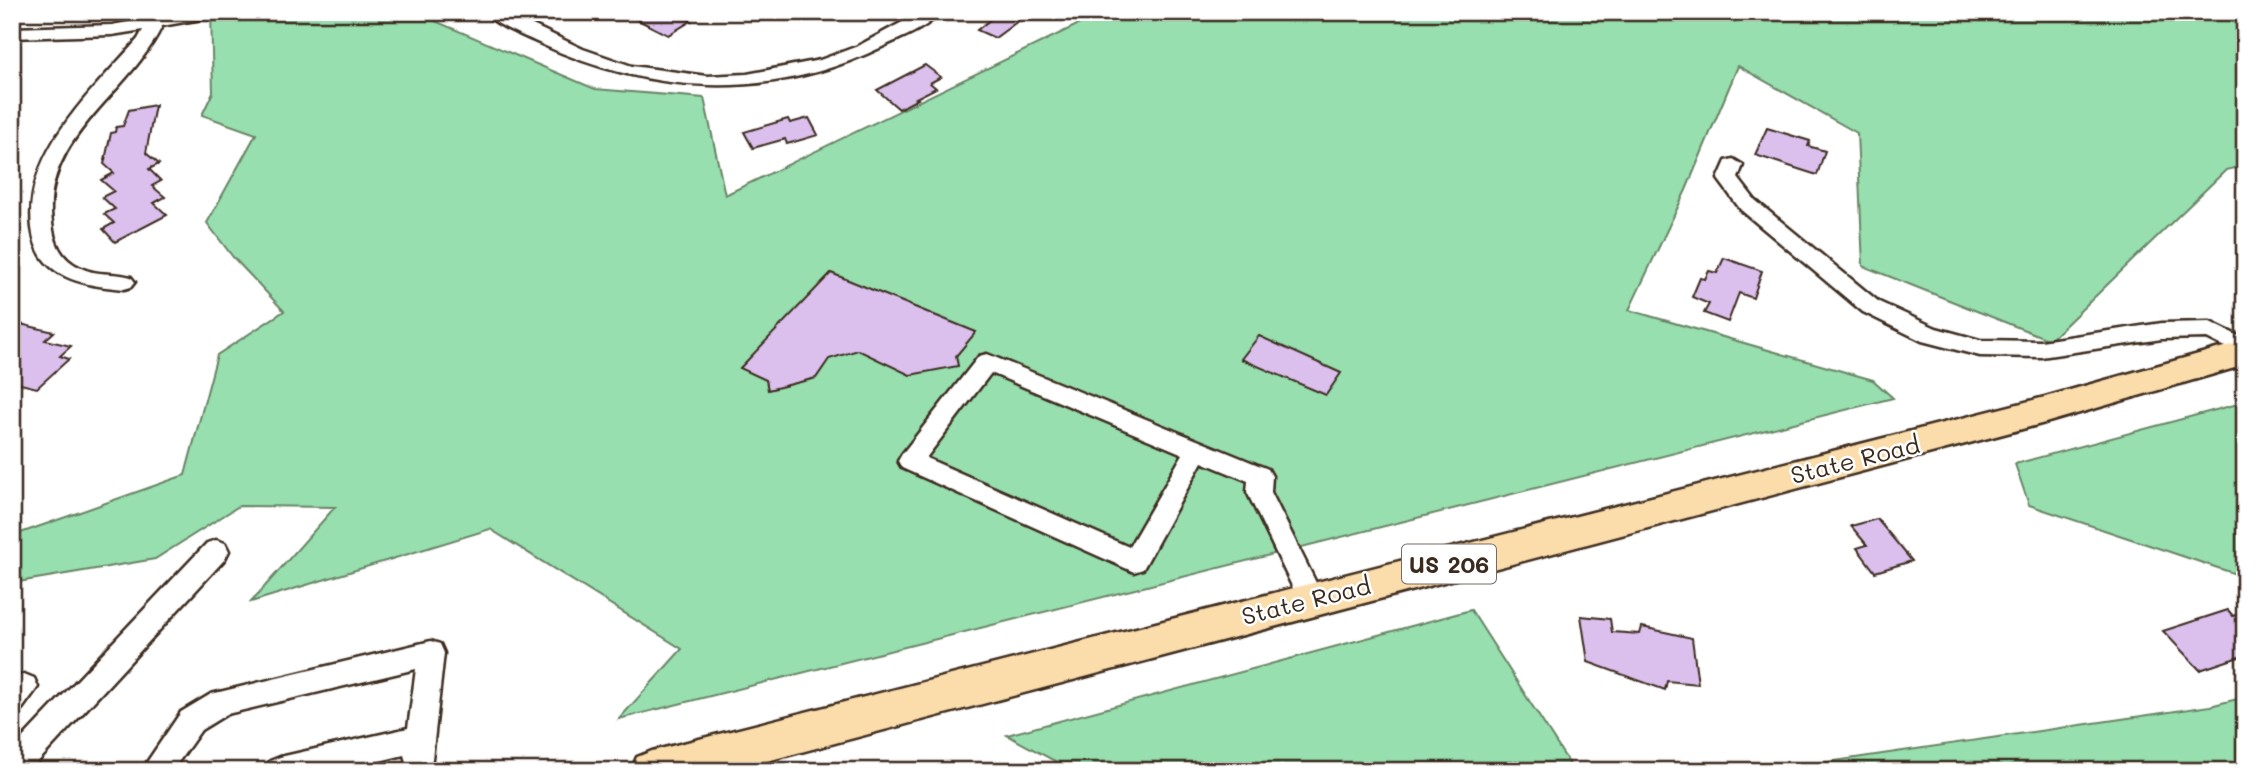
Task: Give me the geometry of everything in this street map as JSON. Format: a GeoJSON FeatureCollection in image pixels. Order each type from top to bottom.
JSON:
{"type":"FeatureCollection","features":[{"type":"Feature","properties":{"kind":"highway","name":"State Road"},"geometry":{"type":"LineString","coordinates":[[652,771],[2045,410],[2245,351]]}},
{"type":"Feature","properties":{"kind":"street"},"geometry":{"type":"LineString","coordinates":[[12,33],[68,33],[154,24],[214,12]]}},
{"type":"Feature","properties":{"kind":"street"},"geometry":{"type":"LineString","coordinates":[[492,12],[628,70],[666,78],[718,81],[775,75],[841,58],[899,33],[933,12]]}},
{"type":"Feature","properties":{"kind":"street"},"geometry":{"type":"LineString","coordinates":[[124,282],[78,276],[59,264],[47,249],[41,227],[40,206],[43,183],[65,139],[146,41],[154,24]]}},
{"type":"Feature","properties":{"kind":"street"},"geometry":{"type":"LineString","coordinates":[[1733,165],[1728,179],[1748,205],[1871,307],[1930,335],[1980,348],[2041,349],[2162,331],[2210,330],[2245,351]]}},
{"type":"Feature","properties":{"kind":"street"},"geometry":{"type":"LineString","coordinates":[[1197,450],[1134,561],[910,461],[987,362],[1260,476],[1259,492],[1311,599]]}},
{"type":"Feature","properties":{"kind":"street"},"geometry":{"type":"LineString","coordinates":[[22,771],[19,762],[216,551]]}},
{"type":"Feature","properties":{"kind":"street"},"geometry":{"type":"LineString","coordinates":[[155,771],[191,721],[221,703],[431,653],[419,748],[280,771]]}},
{"type":"Feature","properties":{"kind":"green space"},"geometry":{"type":"Polygon","coordinates":[[[211,12],[414,12],[595,89],[704,98],[725,195],[1104,12],[2245,12],[2245,166],[2226,170],[2050,340],[1863,266],[1857,133],[1738,66],[1686,190],[1629,310],[1873,380],[1893,398],[619,719],[682,649],[490,529],[251,602],[335,507],[239,506],[155,559],[12,583],[12,536],[185,475],[217,355],[284,311],[233,257],[207,223],[256,134],[202,115],[213,92],[211,12]]]}},
{"type":"Feature","properties":{"kind":"green space"},"geometry":{"type":"Polygon","coordinates":[[[2245,402],[2245,577],[2029,505],[2015,464],[2245,402]]]}},
{"type":"Feature","properties":{"kind":"green space"},"geometry":{"type":"Polygon","coordinates":[[[1471,610],[1574,771],[1073,771],[1007,735],[1471,610]]]}},
{"type":"Feature","properties":{"kind":"green space"},"geometry":{"type":"Polygon","coordinates":[[[2245,697],[2245,771],[1766,771],[2210,706],[2245,697]]]}},
{"type":"Feature","properties":{"kind":"building"},"geometry":{"type":"Polygon","coordinates":[[[622,12],[673,12],[691,21],[668,35],[622,12]]]}},
{"type":"Feature","properties":{"kind":"building"},"geometry":{"type":"Polygon","coordinates":[[[1000,12],[1018,21],[995,38],[977,30],[1000,12]]]}},
{"type":"Feature","properties":{"kind":"building"},"geometry":{"type":"Polygon","coordinates":[[[925,65],[941,77],[930,83],[936,88],[899,109],[877,90],[925,65]]]}},
{"type":"Feature","properties":{"kind":"building"},"geometry":{"type":"Polygon","coordinates":[[[155,105],[146,153],[159,164],[149,169],[161,181],[152,186],[165,197],[154,203],[167,215],[115,242],[103,229],[114,223],[104,214],[115,209],[102,197],[114,191],[101,180],[114,173],[104,164],[111,133],[115,132],[116,127],[123,126],[129,110],[155,105]]]}},
{"type":"Feature","properties":{"kind":"building"},"geometry":{"type":"Polygon","coordinates":[[[809,118],[818,135],[787,144],[785,139],[753,148],[744,132],[788,119],[790,123],[809,118]]]}},
{"type":"Feature","properties":{"kind":"building"},"geometry":{"type":"Polygon","coordinates":[[[1767,128],[1810,141],[1808,146],[1825,151],[1817,175],[1755,155],[1767,128]]]}},
{"type":"Feature","properties":{"kind":"building"},"geometry":{"type":"Polygon","coordinates":[[[1724,258],[1762,271],[1753,298],[1739,293],[1728,322],[1704,313],[1709,304],[1692,297],[1700,278],[1705,279],[1709,271],[1717,273],[1724,258]]]}},
{"type":"Feature","properties":{"kind":"building"},"geometry":{"type":"Polygon","coordinates":[[[831,273],[976,332],[956,356],[958,366],[910,375],[858,350],[829,359],[816,378],[768,390],[766,380],[740,368],[831,273]]]}},
{"type":"Feature","properties":{"kind":"building"},"geometry":{"type":"Polygon","coordinates":[[[12,322],[54,332],[45,340],[71,346],[60,356],[69,359],[37,388],[12,382],[12,322]]]}},
{"type":"Feature","properties":{"kind":"building"},"geometry":{"type":"Polygon","coordinates":[[[1259,336],[1341,373],[1326,395],[1241,359],[1259,336]]]}},
{"type":"Feature","properties":{"kind":"building"},"geometry":{"type":"Polygon","coordinates":[[[1877,519],[1912,561],[1875,572],[1857,548],[1867,545],[1851,526],[1877,519]]]}},
{"type":"Feature","properties":{"kind":"building"},"geometry":{"type":"Polygon","coordinates":[[[2228,610],[2233,616],[2245,612],[2245,655],[2200,670],[2163,631],[2228,610]]]}},
{"type":"Feature","properties":{"kind":"building"},"geometry":{"type":"Polygon","coordinates":[[[1581,616],[1610,619],[1612,632],[1640,634],[1642,627],[1692,638],[1698,684],[1667,681],[1665,690],[1588,662],[1581,616]]]}}]}
